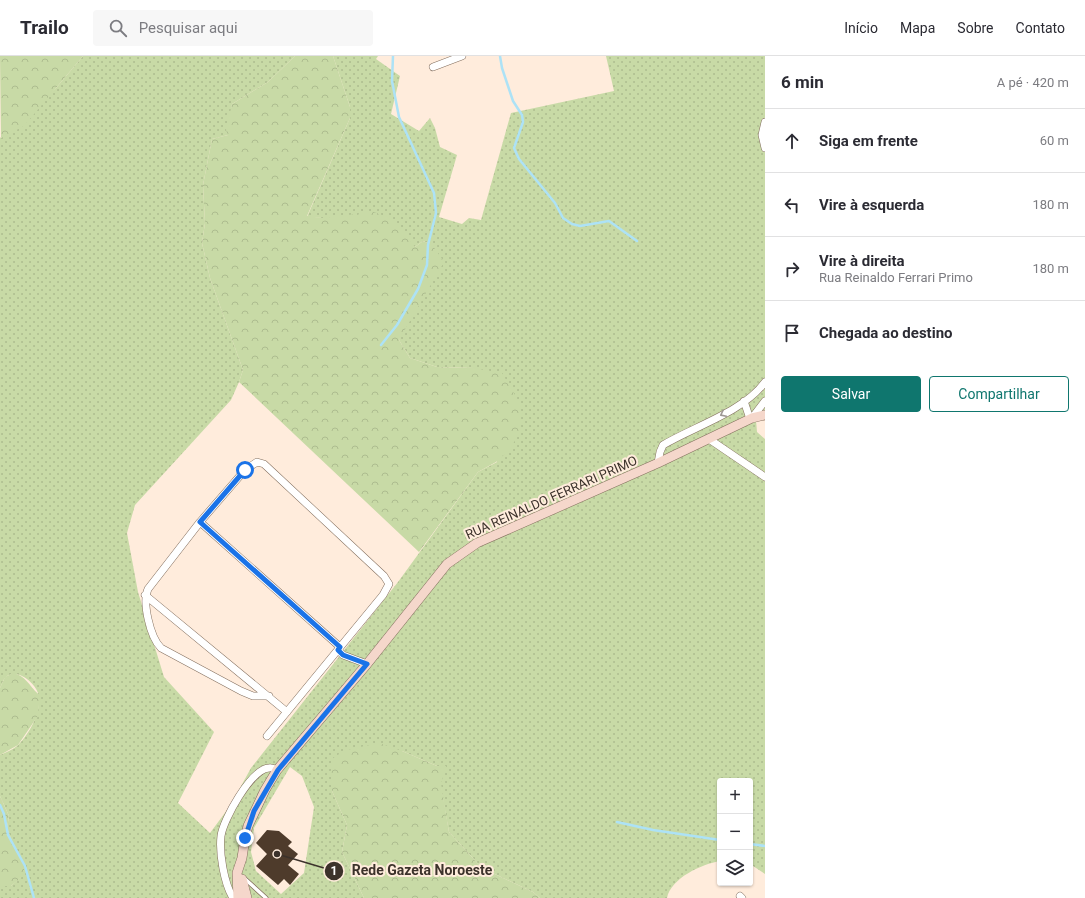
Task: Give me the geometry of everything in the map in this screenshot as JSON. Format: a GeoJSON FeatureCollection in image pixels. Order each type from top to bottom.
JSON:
{"type":"FeatureCollection","features":[{"type":"Feature","properties":{"kind":"street"},"geometry":{"type":"LineString","coordinates":[[433,67],[462,56]]}},
{"type":"Feature","properties":{"kind":"street"},"geometry":{"type":"LineString","coordinates":[[765,122],[762,135],[765,148]]}},
{"type":"Feature","properties":{"kind":"street"},"geometry":{"type":"LineString","coordinates":[[658,463],[663,444],[744,401],[765,382]]}},
{"type":"Feature","properties":{"kind":"street"},"geometry":{"type":"LineString","coordinates":[[744,401],[751,418],[765,401]]}},
{"type":"Feature","properties":{"kind":"street","name":"RUA REINALDO FERRARI PRIMO"},"geometry":{"type":"LineString","coordinates":[[238,898],[239,871],[248,826],[265,790],[278,770],[367,664],[447,564],[463,551],[477,543],[658,463],[751,418],[765,415]]}},
{"type":"Feature","properties":{"kind":"street"},"geometry":{"type":"LineString","coordinates":[[709,439],[765,477]]}},
{"type":"Feature","properties":{"kind":"street"},"geometry":{"type":"LineString","coordinates":[[267,736],[384,595],[388,588],[388,581],[264,464],[257,462],[248,467],[200,522],[146,594],[152,631],[161,648],[240,691],[253,696],[268,696]]}},
{"type":"Feature","properties":{"kind":"street"},"geometry":{"type":"LineString","coordinates":[[200,522],[339,648],[343,655],[367,664]]}},
{"type":"Feature","properties":{"kind":"street"},"geometry":{"type":"LineString","coordinates":[[146,594],[287,712]]}},
{"type":"Feature","properties":{"kind":"street"},"geometry":{"type":"LineString","coordinates":[[234,898],[225,878],[221,838],[223,825],[251,779],[269,767],[278,770]]}},
{"type":"Feature","properties":{"kind":"street","name":"RUA REINALDO FERRARI PRIMO"},"geometry":{"type":"LineString","coordinates":[[239,871],[247,898]]}},
{"type":"Feature","properties":{"kind":"lane"},"geometry":{"type":"LineString","coordinates":[[239,871],[266,898]]}},
{"type":"Feature","properties":{"kind":"green space"},"geometry":{"type":"Polygon","coordinates":[[[0,56],[83,56],[24,126],[1,138],[0,56]]]}},
{"type":"Feature","properties":{"kind":"green space"},"geometry":{"type":"Polygon","coordinates":[[[83,56],[295,56],[268,82],[232,104],[228,135],[212,139],[203,185],[205,223],[202,243],[210,278],[243,370],[239,382],[231,400],[135,505],[127,533],[138,592],[164,677],[214,732],[178,803],[210,833],[230,806],[251,768],[398,582],[478,472],[497,462],[473,368],[437,367],[410,358],[399,340],[428,243],[423,241],[415,247],[322,218],[307,217],[350,118],[350,107],[333,56],[378,56],[376,59],[400,76],[391,114],[419,131],[430,118],[435,128],[440,147],[457,155],[439,217],[462,224],[469,218],[481,220],[511,113],[614,91],[606,56],[765,56],[765,416],[756,420],[757,432],[765,439],[765,874],[753,866],[753,778],[717,778],[717,862],[696,869],[681,878],[674,884],[667,898],[540,898],[533,892],[482,868],[449,832],[437,766],[402,751],[332,791],[347,825],[342,852],[364,898],[0,898],[0,886],[11,886],[23,875],[24,864],[14,846],[7,828],[9,816],[0,796],[0,755],[11,750],[22,741],[34,722],[39,707],[38,693],[36,689],[29,681],[20,675],[15,674],[6,677],[0,688],[0,137],[1,138],[56,88],[83,56]],[[290,767],[254,828],[251,852],[256,871],[281,894],[304,873],[314,807],[302,776],[290,767]]]}},
{"type":"Feature","properties":{"kind":"green space"},"geometry":{"type":"Polygon","coordinates":[[[295,56],[333,56],[350,107],[350,118],[307,216],[322,218],[374,212],[387,217],[399,225],[415,247],[423,241],[428,243],[429,240],[444,262],[399,340],[410,358],[437,367],[473,368],[502,373],[519,402],[520,432],[510,449],[496,462],[478,472],[419,552],[239,382],[243,370],[210,278],[202,243],[205,223],[203,185],[212,139],[228,135],[226,130],[232,104],[268,82],[295,56]]]}},
{"type":"Feature","properties":{"kind":"green space"},"geometry":{"type":"Polygon","coordinates":[[[13,673],[25,679],[40,695],[38,715],[18,745],[0,755],[0,688],[5,677],[13,673]]]}},
{"type":"Feature","properties":{"kind":"green space"},"geometry":{"type":"Polygon","coordinates":[[[379,743],[437,766],[446,766],[441,784],[449,832],[482,868],[533,892],[540,898],[364,898],[342,852],[347,825],[332,791],[331,760],[342,751],[379,743]]]}},
{"type":"Feature","properties":{"kind":"green space"},"geometry":{"type":"Polygon","coordinates":[[[0,796],[9,816],[7,828],[14,846],[24,864],[24,875],[11,886],[0,886],[0,796]]]}},
{"type":"Feature","properties":{"kind":"building"},"geometry":{"type":"Polygon","coordinates":[[[267,830],[279,831],[292,842],[288,846],[298,854],[288,865],[299,874],[290,885],[284,879],[278,885],[256,866],[267,854],[256,843],[267,830]]]}},
{"type":"Feature","properties":{"kind":"waterway"},"geometry":{"type":"LineString","coordinates":[[381,345],[397,325],[418,289],[427,265],[428,245],[436,213],[434,193],[399,117],[392,81],[393,56]]}},
{"type":"Feature","properties":{"kind":"waterway"},"geometry":{"type":"LineString","coordinates":[[500,56],[502,68],[513,101],[522,115],[523,122],[514,148],[519,159],[555,203],[563,218],[572,224],[580,226],[609,221],[637,241]]}},
{"type":"Feature","properties":{"kind":"waterway"},"geometry":{"type":"LineString","coordinates":[[0,805],[4,814],[8,835],[25,866],[34,898]]}},
{"type":"Feature","properties":{"kind":"waterway"},"geometry":{"type":"LineString","coordinates":[[617,822],[653,830],[717,840]]}},
{"type":"Feature","properties":{"kind":"waterway"},"geometry":{"type":"LineString","coordinates":[[753,844],[765,846]]}},
{"type":"Feature","properties":{"kind":"place","name":"Rede Gazeta Noroeste"},"geometry":{"type":"Point","coordinates":[277,854]}},
{"type":"Feature","properties":{"kind":"route"},"geometry":{"type":"LineString","coordinates":[[245,470],[200,522],[340,647],[338,650],[343,655],[367,664],[278,770],[254,811],[245,838]]}}]}
